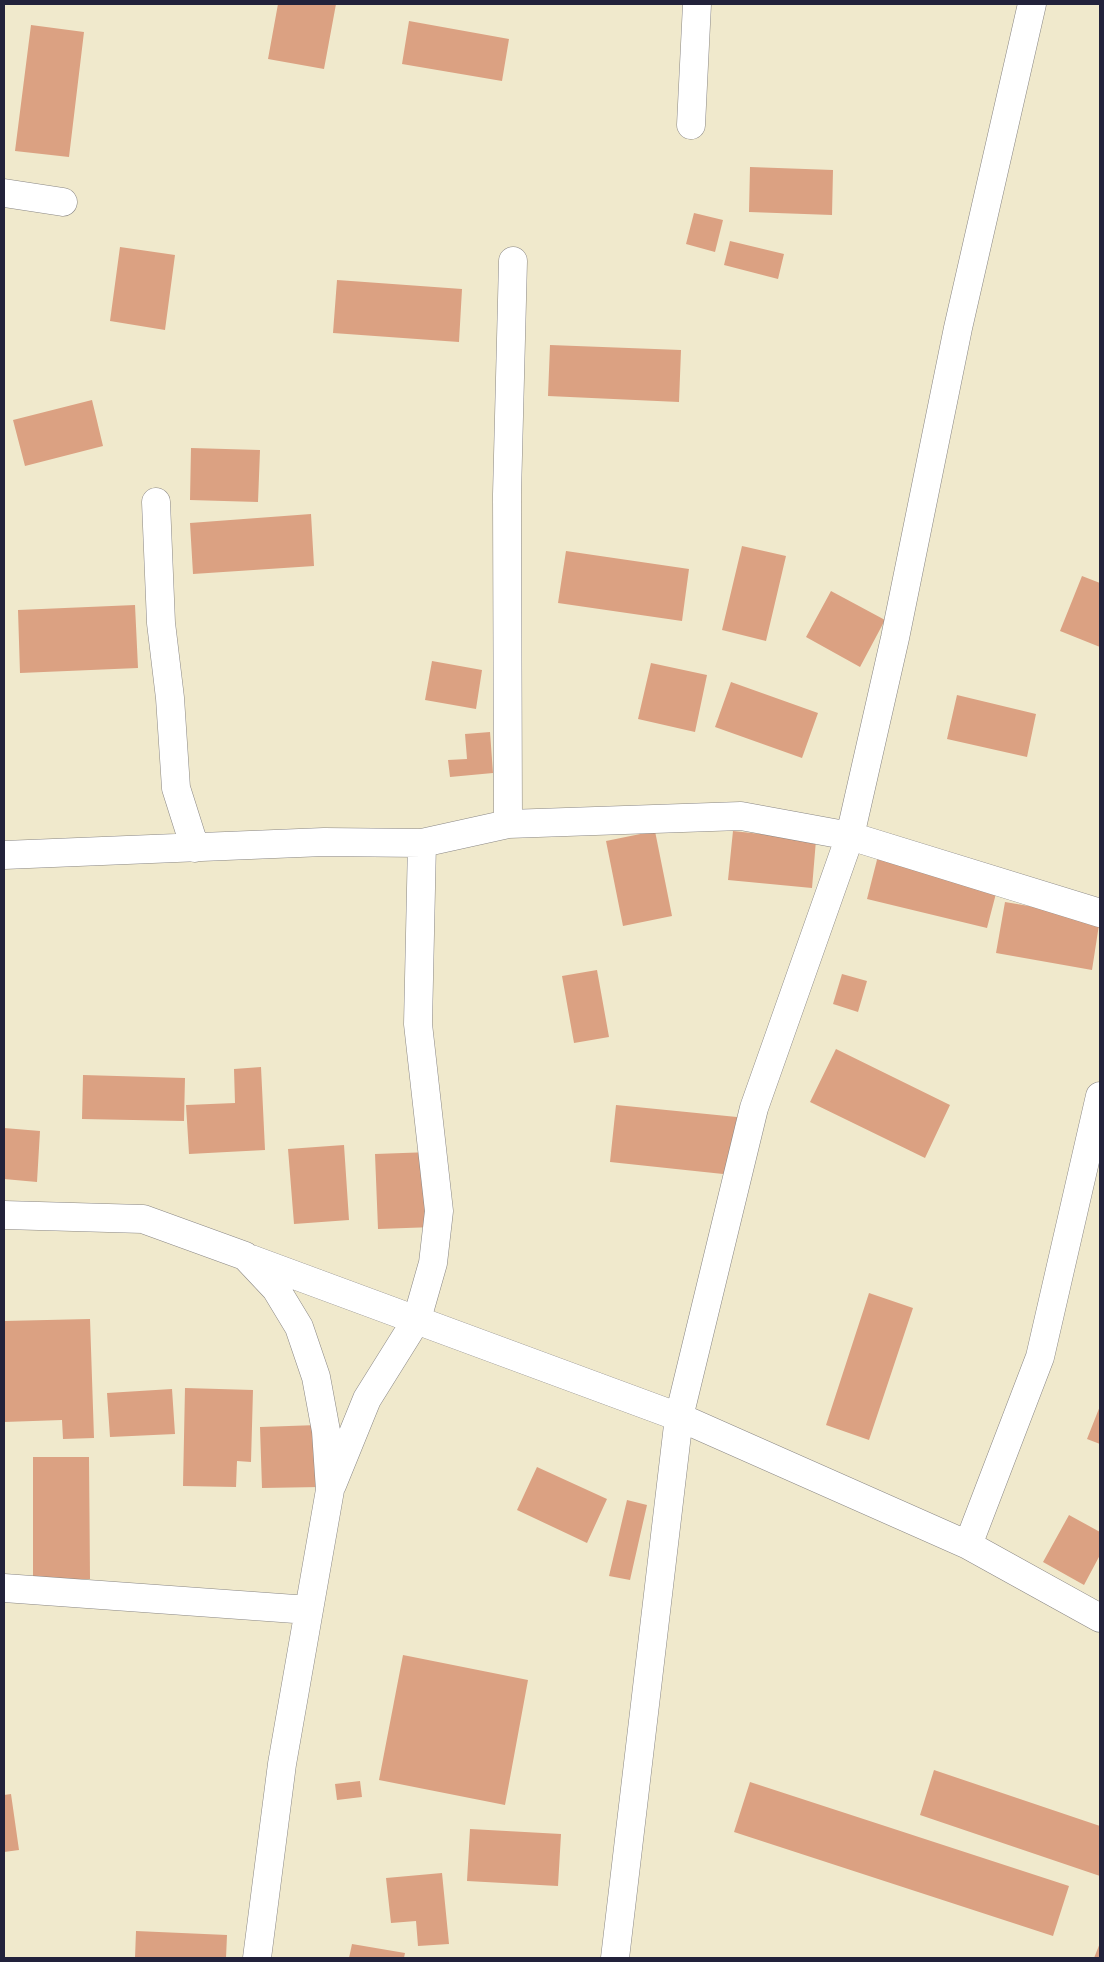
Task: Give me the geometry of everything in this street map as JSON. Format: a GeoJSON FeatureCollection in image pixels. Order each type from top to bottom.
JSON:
{"type":"FeatureCollection","features":[{"type":"Feature","properties":{"kind":"street"},"geometry":{"type":"LineString","coordinates":[[691,125],[697,4]]}},
{"type":"Feature","properties":{"kind":"street"},"geometry":{"type":"LineString","coordinates":[[615,1958],[679,1417],[754,1108],[850,836],[895,638],[958,328],[1032,4]]}},
{"type":"Feature","properties":{"kind":"street"},"geometry":{"type":"LineString","coordinates":[[4,193],[63,202]]}},
{"type":"Feature","properties":{"kind":"street"},"geometry":{"type":"LineString","coordinates":[[508,824],[507,494],[513,262]]}},
{"type":"Feature","properties":{"kind":"street"},"geometry":{"type":"LineString","coordinates":[[156,502],[161,624],[170,698],[176,788],[195,848]]}},
{"type":"Feature","properties":{"kind":"street"},"geometry":{"type":"LineString","coordinates":[[4,856],[324,842],[422,843],[508,824],[741,816],[850,836],[1100,913]]}},
{"type":"Feature","properties":{"kind":"street"},"geometry":{"type":"LineString","coordinates":[[257,1958],[282,1764],[330,1490],[367,1399],[417,1320],[434,1263],[438,1211],[418,1024],[422,843]]}},
{"type":"Feature","properties":{"kind":"street"},"geometry":{"type":"LineString","coordinates":[[968,1545],[1040,1357],[1100,1096]]}},
{"type":"Feature","properties":{"kind":"street"},"geometry":{"type":"LineString","coordinates":[[4,1215],[143,1219],[245,1256],[679,1417],[968,1545],[1100,1618]]}},
{"type":"Feature","properties":{"kind":"street"},"geometry":{"type":"LineString","coordinates":[[245,1256],[276,1289],[299,1326],[316,1377],[326,1432],[330,1490]]}},
{"type":"Feature","properties":{"kind":"street"},"geometry":{"type":"LineString","coordinates":[[4,1588],[309,1610]]}},
{"type":"Feature","properties":{"kind":"building"},"geometry":{"type":"Polygon","coordinates":[[[278,4],[336,4],[324,69],[268,59],[278,4]]]}},
{"type":"Feature","properties":{"kind":"building"},"geometry":{"type":"Polygon","coordinates":[[[409,21],[509,39],[502,81],[402,64],[409,21]]]}},
{"type":"Feature","properties":{"kind":"building"},"geometry":{"type":"Polygon","coordinates":[[[31,25],[84,32],[69,157],[15,151],[31,25]]]}},
{"type":"Feature","properties":{"kind":"building"},"geometry":{"type":"Polygon","coordinates":[[[750,167],[833,170],[832,215],[749,212],[750,167]]]}},
{"type":"Feature","properties":{"kind":"building"},"geometry":{"type":"Polygon","coordinates":[[[694,213],[723,220],[715,252],[686,244],[694,213]]]}},
{"type":"Feature","properties":{"kind":"building"},"geometry":{"type":"Polygon","coordinates":[[[730,241],[784,254],[778,279],[724,265],[730,241]]]}},
{"type":"Feature","properties":{"kind":"building"},"geometry":{"type":"Polygon","coordinates":[[[120,247],[175,255],[165,330],[110,321],[120,247]]]}},
{"type":"Feature","properties":{"kind":"building"},"geometry":{"type":"Polygon","coordinates":[[[337,280],[462,289],[459,342],[333,333],[337,280]]]}},
{"type":"Feature","properties":{"kind":"building"},"geometry":{"type":"Polygon","coordinates":[[[550,345],[681,350],[679,402],[548,396],[550,345]]]}},
{"type":"Feature","properties":{"kind":"building"},"geometry":{"type":"Polygon","coordinates":[[[92,400],[103,446],[25,466],[13,420],[92,400]]]}},
{"type":"Feature","properties":{"kind":"building"},"geometry":{"type":"Polygon","coordinates":[[[191,448],[260,450],[258,502],[190,500],[191,448]]]}},
{"type":"Feature","properties":{"kind":"building"},"geometry":{"type":"Polygon","coordinates":[[[311,514],[314,566],[193,574],[190,523],[311,514]]]}},
{"type":"Feature","properties":{"kind":"building"},"geometry":{"type":"Polygon","coordinates":[[[742,546],[786,556],[766,641],[722,630],[742,546]]]}},
{"type":"Feature","properties":{"kind":"building"},"geometry":{"type":"Polygon","coordinates":[[[566,551],[689,569],[682,621],[558,603],[566,551]]]}},
{"type":"Feature","properties":{"kind":"building"},"geometry":{"type":"Polygon","coordinates":[[[1082,576],[1100,583],[1100,647],[1060,631],[1082,576]]]}},
{"type":"Feature","properties":{"kind":"building"},"geometry":{"type":"Polygon","coordinates":[[[831,591],[885,620],[860,667],[806,637],[831,591]]]}},
{"type":"Feature","properties":{"kind":"building"},"geometry":{"type":"Polygon","coordinates":[[[135,605],[138,668],[20,673],[18,610],[135,605]]]}},
{"type":"Feature","properties":{"kind":"building"},"geometry":{"type":"Polygon","coordinates":[[[432,661],[482,670],[476,709],[425,700],[432,661]]]}},
{"type":"Feature","properties":{"kind":"building"},"geometry":{"type":"Polygon","coordinates":[[[651,663],[707,675],[695,732],[638,719],[651,663]]]}},
{"type":"Feature","properties":{"kind":"building"},"geometry":{"type":"Polygon","coordinates":[[[731,682],[818,713],[802,758],[715,727],[731,682]]]}},
{"type":"Feature","properties":{"kind":"building"},"geometry":{"type":"Polygon","coordinates":[[[957,695],[1036,714],[1027,757],[947,739],[957,695]]]}},
{"type":"Feature","properties":{"kind":"building"},"geometry":{"type":"Polygon","coordinates":[[[490,732],[493,773],[450,777],[448,760],[467,759],[465,734],[490,732]]]}},
{"type":"Feature","properties":{"kind":"building"},"geometry":{"type":"Polygon","coordinates":[[[655,831],[672,916],[623,926],[606,841],[655,831]]]}},
{"type":"Feature","properties":{"kind":"building"},"geometry":{"type":"Polygon","coordinates":[[[733,831],[816,840],[812,888],[728,880],[733,831]]]}},
{"type":"Feature","properties":{"kind":"building"},"geometry":{"type":"Polygon","coordinates":[[[879,852],[999,882],[987,928],[867,899],[879,852]]]}},
{"type":"Feature","properties":{"kind":"building"},"geometry":{"type":"Polygon","coordinates":[[[1005,902],[1100,918],[1092,970],[996,953],[1005,902]]]}},
{"type":"Feature","properties":{"kind":"building"},"geometry":{"type":"Polygon","coordinates":[[[597,970],[609,1037],[574,1043],[562,976],[597,970]]]}},
{"type":"Feature","properties":{"kind":"building"},"geometry":{"type":"Polygon","coordinates":[[[842,974],[867,981],[858,1012],[833,1004],[842,974]]]}},
{"type":"Feature","properties":{"kind":"building"},"geometry":{"type":"Polygon","coordinates":[[[836,1049],[950,1105],[925,1158],[810,1102],[836,1049]]]}},
{"type":"Feature","properties":{"kind":"building"},"geometry":{"type":"Polygon","coordinates":[[[261,1067],[265,1150],[189,1154],[186,1105],[235,1103],[234,1069],[261,1067]]]}},
{"type":"Feature","properties":{"kind":"building"},"geometry":{"type":"Polygon","coordinates":[[[83,1075],[185,1078],[184,1121],[82,1119],[83,1075]]]}},
{"type":"Feature","properties":{"kind":"building"},"geometry":{"type":"Polygon","coordinates":[[[616,1105],[747,1118],[742,1176],[610,1162],[616,1105]]]}},
{"type":"Feature","properties":{"kind":"building"},"geometry":{"type":"Polygon","coordinates":[[[4,1128],[40,1131],[37,1182],[4,1179],[4,1128]]]}},
{"type":"Feature","properties":{"kind":"building"},"geometry":{"type":"Polygon","coordinates":[[[344,1145],[349,1220],[294,1224],[288,1149],[344,1145]]]}},
{"type":"Feature","properties":{"kind":"building"},"geometry":{"type":"Polygon","coordinates":[[[431,1152],[434,1227],[378,1229],[375,1154],[431,1152]]]}},
{"type":"Feature","properties":{"kind":"building"},"geometry":{"type":"Polygon","coordinates":[[[869,1293],[913,1308],[869,1440],[826,1425],[869,1293]]]}},
{"type":"Feature","properties":{"kind":"building"},"geometry":{"type":"Polygon","coordinates":[[[90,1319],[94,1438],[63,1439],[62,1420],[4,1422],[4,1321],[90,1319]]]}},
{"type":"Feature","properties":{"kind":"building"},"geometry":{"type":"Polygon","coordinates":[[[185,1388],[253,1390],[251,1462],[237,1461],[236,1487],[183,1486],[185,1388]]]}},
{"type":"Feature","properties":{"kind":"building"},"geometry":{"type":"Polygon","coordinates":[[[172,1389],[175,1434],[110,1437],[107,1393],[172,1389]]]}},
{"type":"Feature","properties":{"kind":"building"},"geometry":{"type":"Polygon","coordinates":[[[1100,1406],[1100,1444],[1087,1439],[1100,1406]]]}},
{"type":"Feature","properties":{"kind":"building"},"geometry":{"type":"Polygon","coordinates":[[[318,1425],[320,1487],[262,1488],[260,1427],[318,1425]]]}},
{"type":"Feature","properties":{"kind":"building"},"geometry":{"type":"Polygon","coordinates":[[[33,1457],[89,1457],[90,1579],[33,1579],[33,1457]]]}},
{"type":"Feature","properties":{"kind":"building"},"geometry":{"type":"Polygon","coordinates":[[[537,1467],[607,1499],[587,1543],[517,1510],[537,1467]]]}},
{"type":"Feature","properties":{"kind":"building"},"geometry":{"type":"Polygon","coordinates":[[[627,1500],[647,1505],[630,1580],[609,1576],[627,1500]]]}},
{"type":"Feature","properties":{"kind":"building"},"geometry":{"type":"Polygon","coordinates":[[[1069,1515],[1100,1532],[1100,1555],[1084,1585],[1043,1562],[1069,1515]]]}},
{"type":"Feature","properties":{"kind":"building"},"geometry":{"type":"Polygon","coordinates":[[[403,1655],[528,1680],[505,1805],[379,1780],[403,1655]]]}},
{"type":"Feature","properties":{"kind":"building"},"geometry":{"type":"Polygon","coordinates":[[[934,1770],[1100,1826],[1100,1876],[920,1815],[934,1770]]]}},
{"type":"Feature","properties":{"kind":"building"},"geometry":{"type":"Polygon","coordinates":[[[360,1781],[362,1797],[337,1800],[335,1784],[360,1781]]]}},
{"type":"Feature","properties":{"kind":"building"},"geometry":{"type":"Polygon","coordinates":[[[750,1782],[1069,1886],[1053,1936],[734,1832],[750,1782]]]}},
{"type":"Feature","properties":{"kind":"building"},"geometry":{"type":"Polygon","coordinates":[[[11,1794],[19,1850],[4,1852],[4,1795],[11,1794]]]}},
{"type":"Feature","properties":{"kind":"building"},"geometry":{"type":"Polygon","coordinates":[[[470,1829],[561,1834],[558,1886],[467,1881],[470,1829]]]}},
{"type":"Feature","properties":{"kind":"building"},"geometry":{"type":"Polygon","coordinates":[[[442,1873],[449,1944],[418,1946],[416,1921],[391,1923],[386,1878],[442,1873]]]}},
{"type":"Feature","properties":{"kind":"building"},"geometry":{"type":"Polygon","coordinates":[[[136,1931],[227,1935],[226,1958],[135,1958],[136,1931]]]}},
{"type":"Feature","properties":{"kind":"building"},"geometry":{"type":"Polygon","coordinates":[[[1100,1943],[1100,1958],[1094,1958],[1100,1943]]]}},
{"type":"Feature","properties":{"kind":"building"},"geometry":{"type":"Polygon","coordinates":[[[352,1944],[405,1953],[404,1958],[349,1958],[352,1944]]]}}]}
